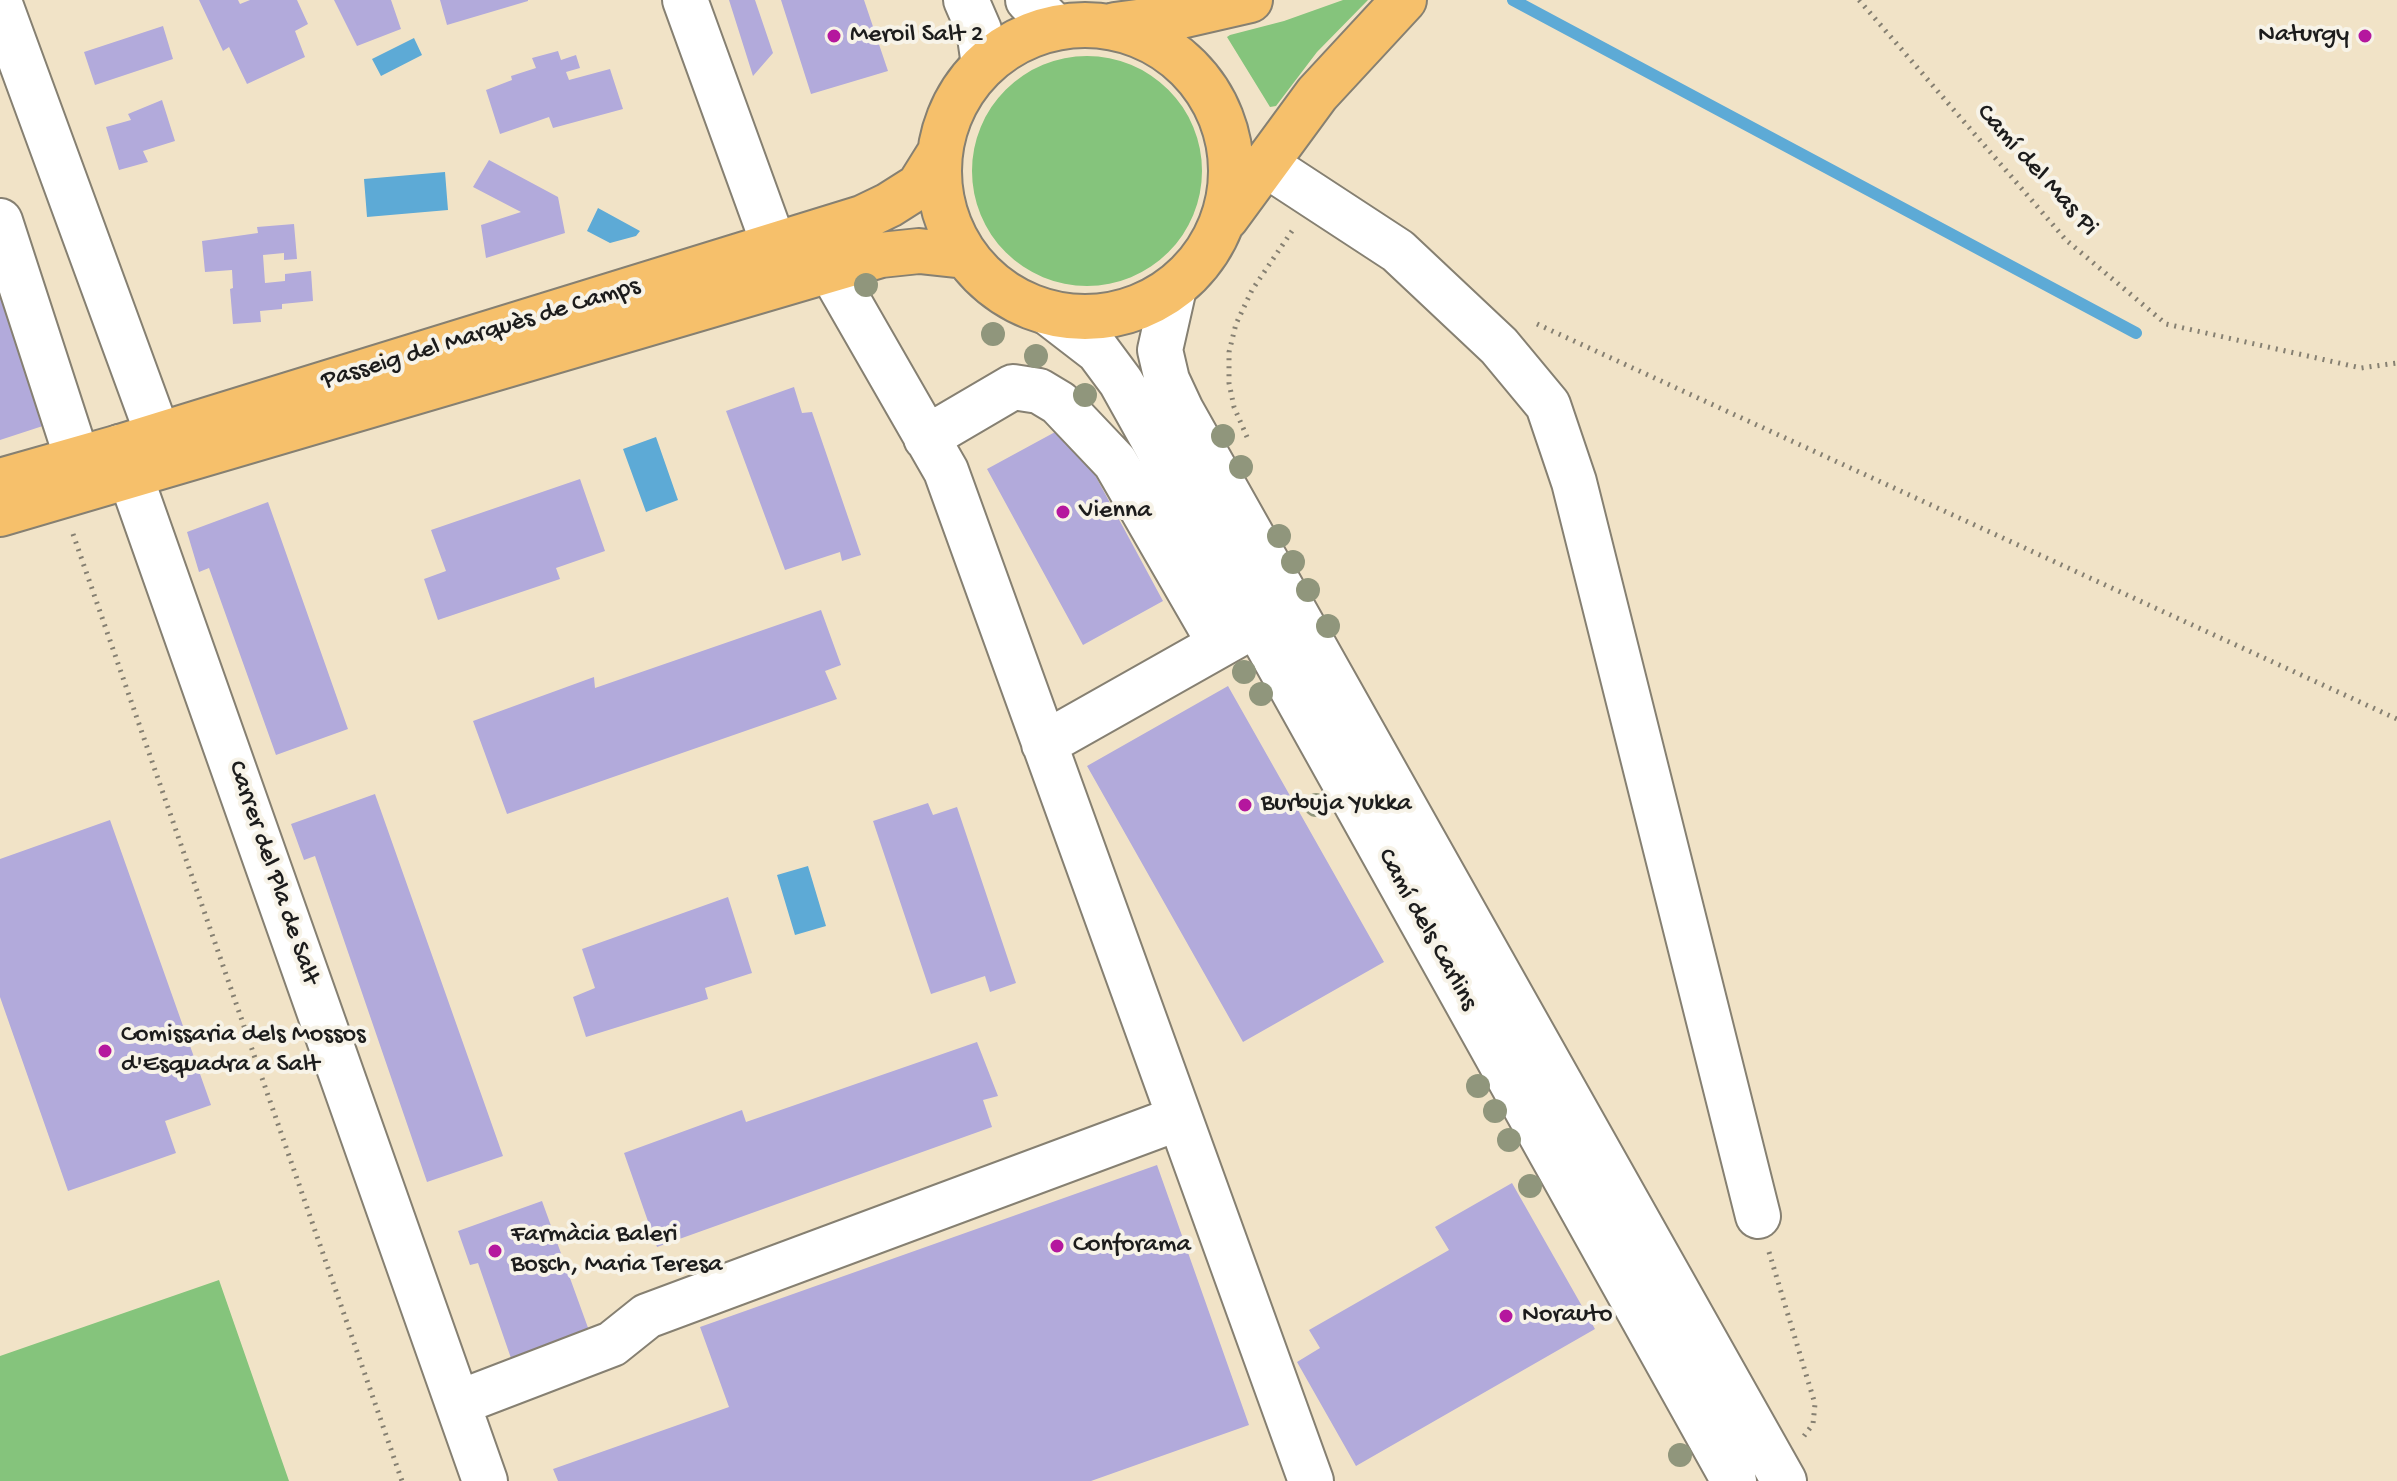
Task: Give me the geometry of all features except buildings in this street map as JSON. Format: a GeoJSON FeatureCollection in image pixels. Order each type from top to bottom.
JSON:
{"type":"FeatureCollection","features":[{"type":"Feature","properties":{"kind":"main road"},"geometry":{"type":"LineString","coordinates":[[1250,0],[1176,17],[1109,26],[1073,24],[1041,14],[1021,39],[984,65],[956,102],[942,136],[939,154],[943,207],[956,240],[976,269],[1003,292],[1034,309],[1076,318],[1102,317],[1140,307],[1174,288],[1202,260],[1220,226],[1317,94],[1404,0]]}},
{"type":"Feature","properties":{"kind":"main road"},"geometry":{"type":"LineString","coordinates":[[1109,26],[1134,33],[1168,51],[1198,77],[1212,99],[1230,149],[1230,188],[1220,226]]}},
{"type":"Feature","properties":{"kind":"main road","name":"Passeig del Marquès de Camps"},"geometry":{"type":"LineString","coordinates":[[0,514],[68,477],[136,452],[862,218],[919,186],[939,154]]}},
{"type":"Feature","properties":{"kind":"main road","name":"Passeig del Marquès de Camps"},"geometry":{"type":"LineString","coordinates":[[136,452],[881,255],[919,251],[965,256]]}},
{"type":"Feature","properties":{"kind":"main road","name":"Passeig del Marquès de Camps"},"geometry":{"type":"LineString","coordinates":[[0,481],[68,477]]}},
{"type":"Feature","properties":{"kind":"street"},"geometry":{"type":"LineString","coordinates":[[685,0],[774,245]]}},
{"type":"Feature","properties":{"kind":"street"},"geometry":{"type":"LineString","coordinates":[[966,0],[979,30],[984,65]]}},
{"type":"Feature","properties":{"kind":"street","name":"Carrer del Pla de Salt"},"geometry":{"type":"LineString","coordinates":[[0,4],[136,452],[485,1481]]}},
{"type":"Feature","properties":{"kind":"street"},"geometry":{"type":"LineString","coordinates":[[1265,164],[1398,251],[1499,346],[1548,405],[1574,482],[1758,1216]]}},
{"type":"Feature","properties":{"kind":"street"},"geometry":{"type":"LineString","coordinates":[[0,221],[68,477]]}},
{"type":"Feature","properties":{"kind":"street"},"geometry":{"type":"LineString","coordinates":[[830,269],[946,471],[1311,1481]]}},
{"type":"Feature","properties":{"kind":"street","name":"Camí dels Carlins"},"geometry":{"type":"LineString","coordinates":[[1174,288],[1160,350],[1167,380],[1181,410],[1784,1481]]}},
{"type":"Feature","properties":{"kind":"street","name":"Camí dels Carlins"},"geometry":{"type":"LineString","coordinates":[[1050,314],[1098,351],[1121,382],[1237,634],[1734,1481]]}},
{"type":"Feature","properties":{"kind":"street"},"geometry":{"type":"LineString","coordinates":[[926,438],[1013,387],[1039,391],[1059,403],[1115,462],[1237,634],[1044,744]]}},
{"type":"Feature","properties":{"kind":"street"},"geometry":{"type":"LineString","coordinates":[[458,1403],[612,1344],[647,1316],[1179,1118]]}},
{"type":"Feature","properties":{"kind":"path","name":"Camí del Mas Pi"},"geometry":{"type":"LineString","coordinates":[[1859,0],[2066,240],[2166,324],[2361,368],[2397,363]]}},
{"type":"Feature","properties":{"kind":"path"},"geometry":{"type":"LineString","coordinates":[[1251,444],[1234,407],[1229,383],[1229,352],[1236,324],[1271,259],[1316,198]]}},
{"type":"Feature","properties":{"kind":"path"},"geometry":{"type":"LineString","coordinates":[[1529,320],[2397,719]]}},
{"type":"Feature","properties":{"kind":"path"},"geometry":{"type":"LineString","coordinates":[[68,477],[402,1481]]}},
{"type":"Feature","properties":{"kind":"path"},"geometry":{"type":"LineString","coordinates":[[1758,1216],[1815,1404],[1813,1424],[1801,1440],[1794,1427]]}},
{"type":"Feature","properties":{"kind":"green space"},"geometry":{"type":"Polygon","coordinates":[[[1343,0],[1368,0],[1317,52],[1276,106],[1270,107],[1227,37],[1343,0]]]}},
{"type":"Feature","properties":{"kind":"green space"},"geometry":{"type":"Polygon","coordinates":[[[1087,56],[1109,58],[1131,65],[1151,75],[1168,90],[1183,107],[1193,127],[1200,149],[1200,193],[1193,215],[1183,235],[1168,252],[1151,267],[1131,277],[1109,284],[1087,286],[1065,284],[1043,277],[1023,267],[1006,252],[991,235],[981,215],[974,193],[972,171],[974,149],[981,127],[991,107],[1006,90],[1023,75],[1043,65],[1065,58],[1087,56]]]}},
{"type":"Feature","properties":{"kind":"green space"},"geometry":{"type":"Polygon","coordinates":[[[219,1280],[289,1481],[0,1481],[0,1356],[219,1280]]]}},
{"type":"Feature","properties":{"kind":"water"},"geometry":{"type":"Polygon","coordinates":[[[414,38],[422,55],[381,76],[372,59],[414,38]]]}},
{"type":"Feature","properties":{"kind":"water"},"geometry":{"type":"Polygon","coordinates":[[[445,172],[448,210],[367,217],[364,179],[445,172]]]}},
{"type":"Feature","properties":{"kind":"water"},"geometry":{"type":"Polygon","coordinates":[[[598,208],[640,231],[636,236],[610,243],[587,231],[598,208]]]}},
{"type":"Feature","properties":{"kind":"water"},"geometry":{"type":"Polygon","coordinates":[[[656,437],[678,500],[646,512],[623,449],[656,437]]]}},
{"type":"Feature","properties":{"kind":"water"},"geometry":{"type":"Polygon","coordinates":[[[808,866],[826,926],[795,935],[777,875],[808,866]]]}},
{"type":"Feature","properties":{"kind":"waterway"},"geometry":{"type":"LineString","coordinates":[[1513,0],[2136,333]]}},
{"type":"Feature","properties":{"kind":"place","name":"Meroil Salt 2"},"geometry":{"type":"Point","coordinates":[834,36]}},
{"type":"Feature","properties":{"kind":"place","name":"Naturgy"},"geometry":{"type":"Point","coordinates":[2365,36]}},
{"type":"Feature","properties":{"kind":"place","name":"Vienna"},"geometry":{"type":"Point","coordinates":[1063,512]}},
{"type":"Feature","properties":{"kind":"place","name":"Burbuja Yukka"},"geometry":{"type":"Point","coordinates":[1245,805]}},
{"type":"Feature","properties":{"kind":"place","name":"Comissaria dels Mossos d'Esquadra a Salt"},"geometry":{"type":"Point","coordinates":[105,1051]}},
{"type":"Feature","properties":{"kind":"place","name":"Conforama"},"geometry":{"type":"Point","coordinates":[1057,1246]}},
{"type":"Feature","properties":{"kind":"place","name":"Farmàcia Baleri Bosch, Maria Teresa"},"geometry":{"type":"Point","coordinates":[495,1251]}},
{"type":"Feature","properties":{"kind":"place","name":"Norauto"},"geometry":{"type":"Point","coordinates":[1506,1316]}}]}
